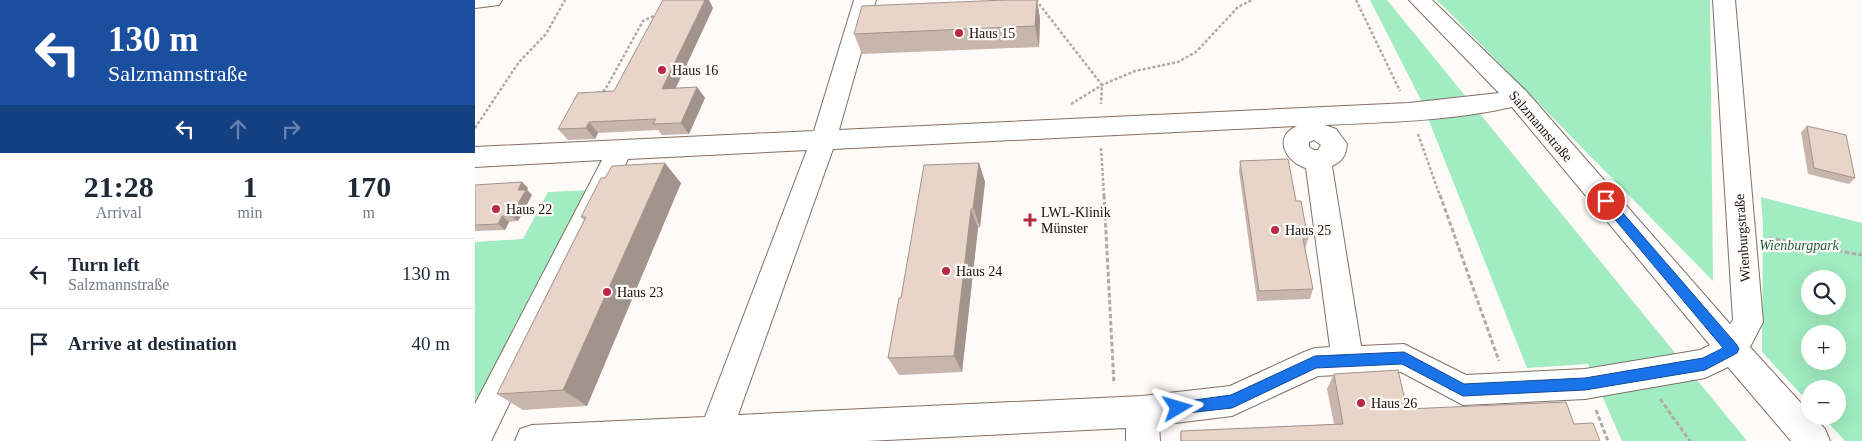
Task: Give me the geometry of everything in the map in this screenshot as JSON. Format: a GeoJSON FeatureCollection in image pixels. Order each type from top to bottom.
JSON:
{"type":"FeatureCollection","features":[{"type":"Feature","properties":{"kind":"street"},"geometry":{"type":"LineString","coordinates":[[475,1],[491,0]]}},
{"type":"Feature","properties":{"kind":"street","name":"Salzmannstraße"},"geometry":{"type":"LineString","coordinates":[[1420,0],[1517,97],[1732,349]]}},
{"type":"Feature","properties":{"kind":"street","name":"Wienburgstraße"},"geometry":{"type":"LineString","coordinates":[[1724,0],[1748,322],[1732,349]]}},
{"type":"Feature","properties":{"kind":"street"},"geometry":{"type":"LineString","coordinates":[[713,436],[824,140],[869,10]]}},
{"type":"Feature","properties":{"kind":"street"},"geometry":{"type":"LineString","coordinates":[[475,157],[1100,127],[1311,124],[1487,104],[1517,97]]}},
{"type":"Feature","properties":{"kind":"street"},"geometry":{"type":"LineString","coordinates":[[1311,124],[1296,140],[1295,145],[1300,154],[1318,160],[1348,361]]}},
{"type":"Feature","properties":{"kind":"street"},"geometry":{"type":"LineString","coordinates":[[475,438],[620,150]]}},
{"type":"Feature","properties":{"kind":"street"},"geometry":{"type":"LineString","coordinates":[[532,441],[1133,422],[1232,401],[1315,362],[1404,358],[1463,390],[1585,384],[1705,364],[1732,349],[1813,441]]}},
{"type":"Feature","properties":{"kind":"path"},"geometry":{"type":"LineString","coordinates":[[475,128],[519,62],[546,34],[565,0]]}},
{"type":"Feature","properties":{"kind":"path"},"geometry":{"type":"LineString","coordinates":[[1036,0],[1102,85],[1100,127],[1133,422]]}},
{"type":"Feature","properties":{"kind":"path"},"geometry":{"type":"LineString","coordinates":[[1069,105],[1102,85],[1135,71],[1178,62],[1197,52],[1238,7],[1252,0]]}},
{"type":"Feature","properties":{"kind":"path"},"geometry":{"type":"LineString","coordinates":[[1356,0],[1409,112],[1509,388]]}},
{"type":"Feature","properties":{"kind":"path"},"geometry":{"type":"LineString","coordinates":[[596,94],[605,90],[643,21],[661,12]]}},
{"type":"Feature","properties":{"kind":"path"},"geometry":{"type":"LineString","coordinates":[[1741,232],[1862,255]]}},
{"type":"Feature","properties":{"kind":"path"},"geometry":{"type":"LineString","coordinates":[[1643,374],[1690,441]]}},
{"type":"Feature","properties":{"kind":"green space"},"geometry":{"type":"Polygon","coordinates":[[[1370,0],[1387,0],[1747,441],[1622,441],[1588,364],[1527,368],[1420,98],[1370,0]]]}},
{"type":"Feature","properties":{"kind":"green space"},"geometry":{"type":"Polygon","coordinates":[[[1436,0],[1710,0],[1713,281],[1442,5],[1436,0]]]}},
{"type":"Feature","properties":{"kind":"green space"},"geometry":{"type":"Polygon","coordinates":[[[591,190],[475,415],[475,242],[523,239],[548,192],[591,190]]]}},
{"type":"Feature","properties":{"kind":"green space","name":"Wienburgpark"},"geometry":{"type":"Polygon","coordinates":[[[1761,197],[1862,223],[1862,441],[1845,441],[1830,425],[1846,425],[1846,380],[1801,380],[1801,394],[1762,352],[1763,224],[1761,197]]]}},
{"type":"Feature","properties":{"kind":"building","name":"Haus 16"},"geometry":{"type":"Polygon","coordinates":[[[663,0],[705,0],[662,89],[697,87],[681,123],[653,124],[656,119],[589,122],[586,128],[558,129],[578,93],[614,91],[663,0]]]}},
{"type":"Feature","properties":{"kind":"building"},"geometry":{"type":"Polygon","coordinates":[[[1037,0],[1035,26],[854,34],[862,6],[1037,0]]]}},
{"type":"Feature","properties":{"kind":"building"},"geometry":{"type":"Polygon","coordinates":[[[1807,126],[1846,135],[1855,178],[1814,168],[1807,126]]]}},
{"type":"Feature","properties":{"kind":"building","name":"Haus 25"},"geometry":{"type":"Polygon","coordinates":[[[1288,159],[1296,201],[1301,201],[1308,239],[1303,239],[1313,289],[1259,291],[1240,161],[1288,159]]]}},
{"type":"Feature","properties":{"kind":"building"},"geometry":{"type":"Polygon","coordinates":[[[665,163],[563,390],[497,394],[586,217],[581,217],[601,178],[605,178],[612,166],[665,163]]]}},
{"type":"Feature","properties":{"kind":"building","name":"Haus 24"},"geometry":{"type":"Polygon","coordinates":[[[979,163],[973,208],[971,209],[954,356],[888,358],[899,298],[901,298],[924,165],[979,163]]]}},
{"type":"Feature","properties":{"kind":"building","name":"Haus 22"},"geometry":{"type":"Polygon","coordinates":[[[522,182],[518,190],[526,190],[511,216],[502,216],[498,224],[475,225],[475,185],[522,182]]]}},
{"type":"Feature","properties":{"kind":"building"},"geometry":{"type":"Polygon","coordinates":[[[1398,370],[1407,409],[1566,402],[1574,424],[1593,423],[1600,441],[1181,441],[1181,431],[1343,424],[1334,374],[1398,370]]]}},
{"type":"Feature","properties":{"kind":"place","name":"Haus 15"},"geometry":{"type":"Point","coordinates":[959,33]}},
{"type":"Feature","properties":{"kind":"place","name":"Haus 16"},"geometry":{"type":"Point","coordinates":[662,70]}},
{"type":"Feature","properties":{"kind":"place","name":"Haus 22"},"geometry":{"type":"Point","coordinates":[496,209]}},
{"type":"Feature","properties":{"kind":"place","name":"LWL-Klinik Münster"},"geometry":{"type":"Point","coordinates":[1030,220]}},
{"type":"Feature","properties":{"kind":"place","name":"Haus 25"},"geometry":{"type":"Point","coordinates":[1275,230]}},
{"type":"Feature","properties":{"kind":"place","name":"Haus 24"},"geometry":{"type":"Point","coordinates":[946,271]}},
{"type":"Feature","properties":{"kind":"place","name":"Haus 23"},"geometry":{"type":"Point","coordinates":[607,292]}},
{"type":"Feature","properties":{"kind":"place","name":"Haus 26"},"geometry":{"type":"Point","coordinates":[1361,403]}},
{"type":"Feature","properties":{"kind":"route"},"geometry":{"type":"LineString","coordinates":[[1178,408],[1232,401],[1315,362],[1404,358],[1463,390],[1585,384],[1705,364],[1732,349],[1606,201]]}}]}
